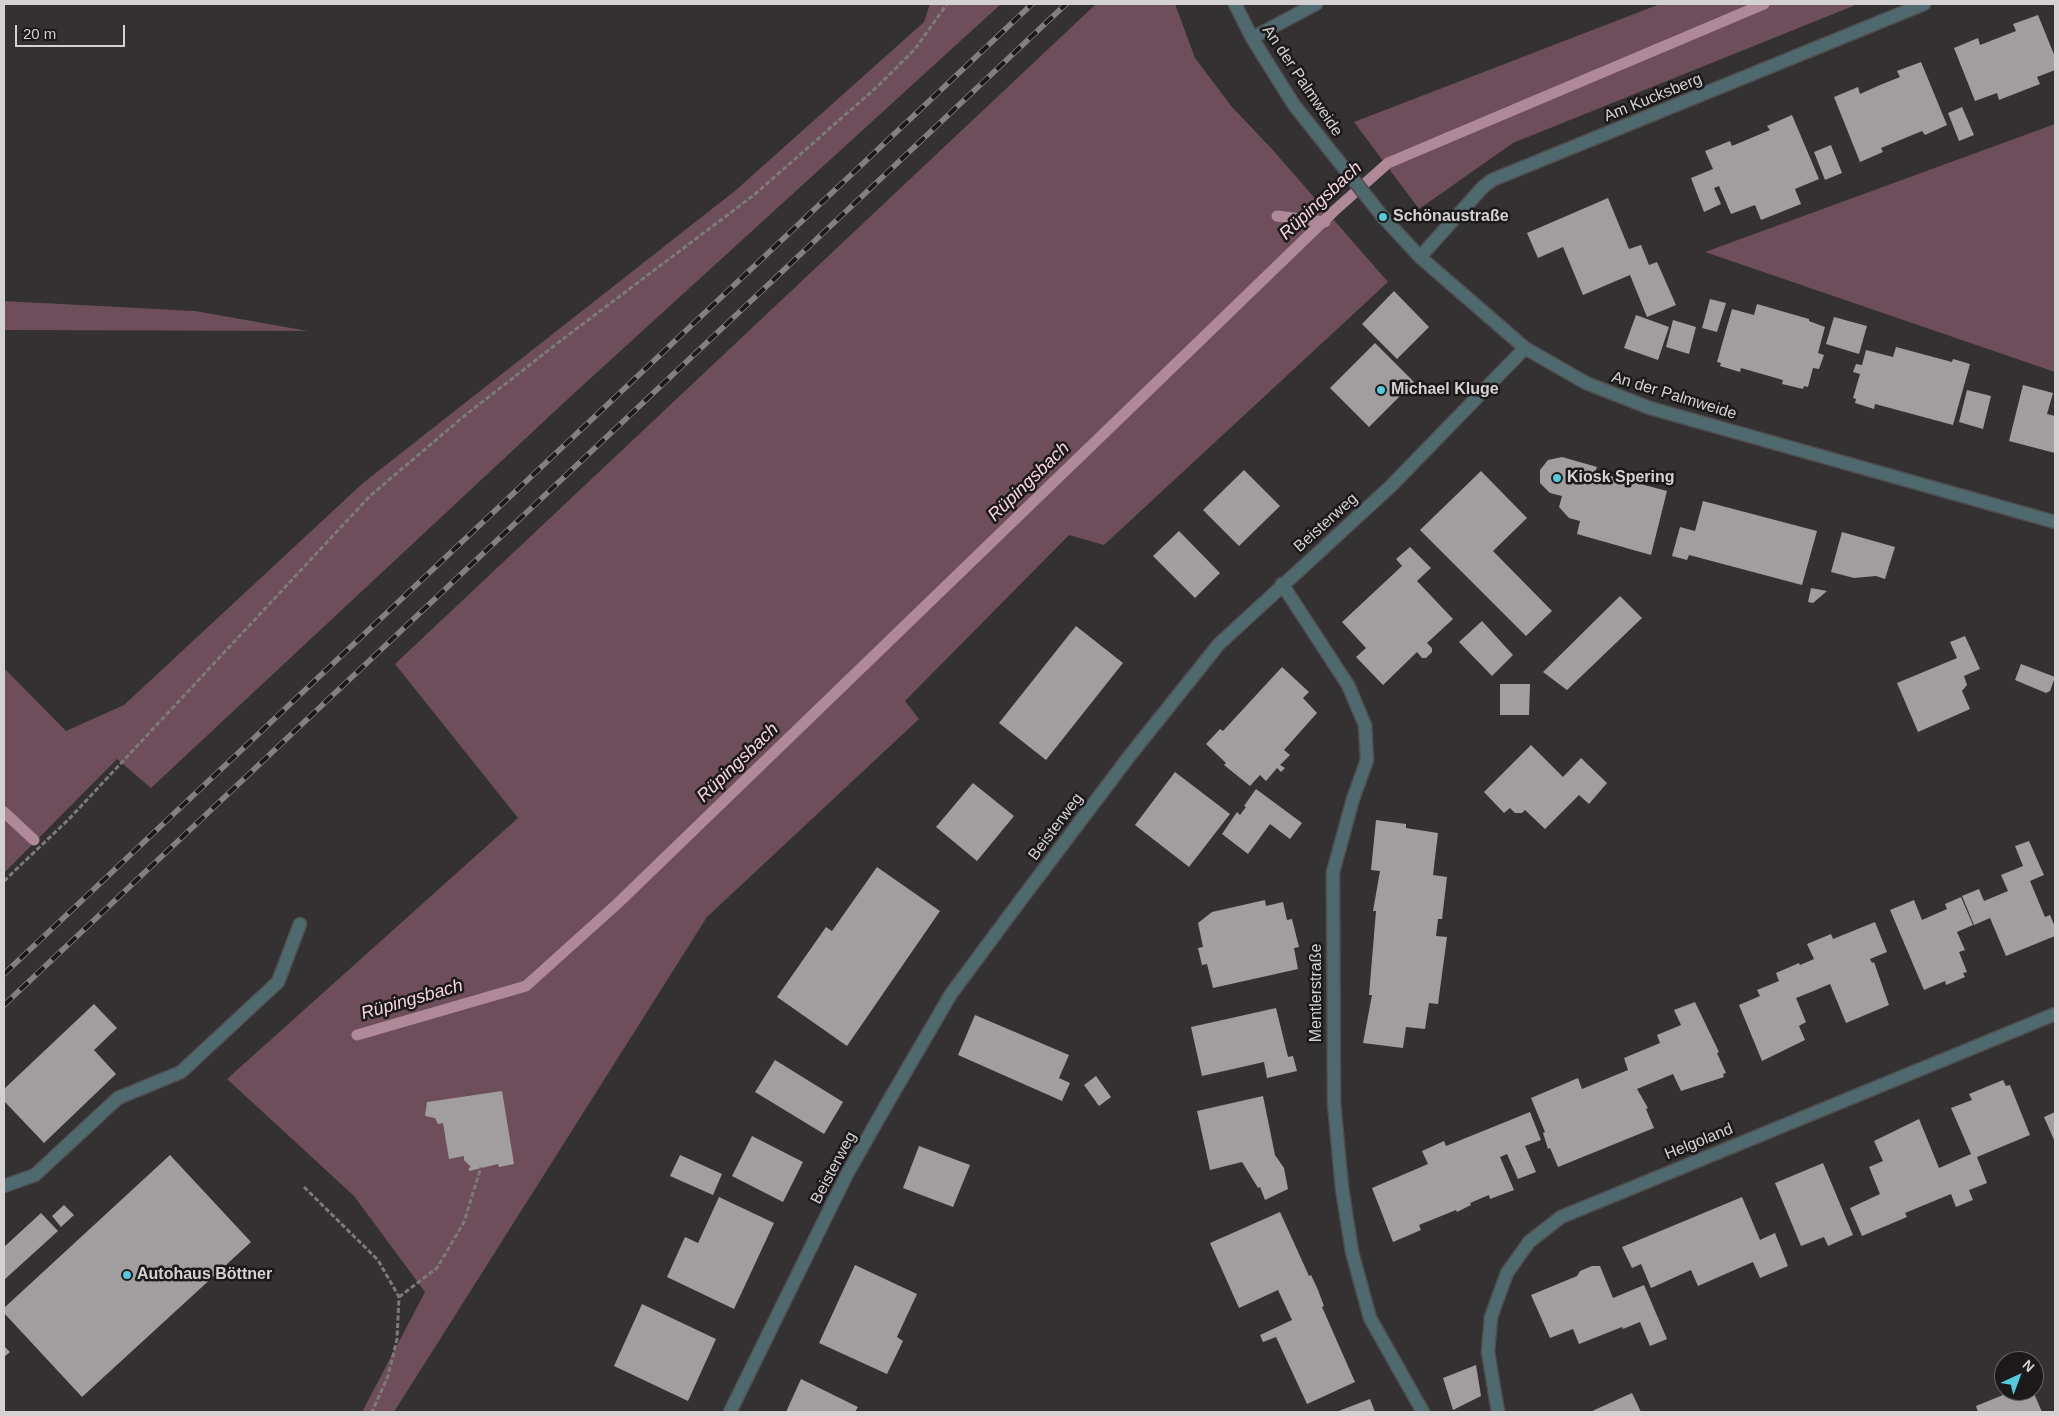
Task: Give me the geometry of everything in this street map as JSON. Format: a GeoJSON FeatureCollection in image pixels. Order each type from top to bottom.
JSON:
{"type":"FeatureCollection","features":[{"type":"Feature","properties":{"kind":"street","name":"An der Palmweide"},"geometry":{"type":"LineString","coordinates":[[1235,4],[1252,38],[1294,105],[1393,229],[1420,257],[1525,348],[1578,379],[1611,395],[1650,408],[2055,522]]}},
{"type":"Feature","properties":{"kind":"street"},"geometry":{"type":"LineString","coordinates":[[1252,38],[1316,4]]}},
{"type":"Feature","properties":{"kind":"street","name":"Am Kucksberg"},"geometry":{"type":"LineString","coordinates":[[1420,257],[1479,191],[1492,180],[1924,4]]}},
{"type":"Feature","properties":{"kind":"street","name":"Beisterweg"},"geometry":{"type":"LineString","coordinates":[[730,1412],[848,1174],[950,994],[1130,754],[1213,651],[1282,584],[1391,486],[1525,348]]}},
{"type":"Feature","properties":{"kind":"street","name":"Mentlerstraße"},"geometry":{"type":"LineString","coordinates":[[1282,584],[1348,685],[1365,725],[1367,760],[1333,872],[1334,1103],[1342,1188],[1352,1252],[1370,1318],[1423,1412]]}},
{"type":"Feature","properties":{"kind":"street"},"geometry":{"type":"LineString","coordinates":[[4,1186],[35,1176],[118,1098],[181,1072],[278,982],[300,924]]}},
{"type":"Feature","properties":{"kind":"street","name":"Helgoland"},"geometry":{"type":"LineString","coordinates":[[1498,1412],[1488,1352],[1491,1317],[1506,1273],[1529,1242],[1561,1217],[2055,1014]]}},
{"type":"Feature","properties":{"kind":"path"},"geometry":{"type":"LineString","coordinates":[[4,881],[69,819],[370,496],[463,417],[754,195],[878,86],[914,48],[947,4]]}},
{"type":"Feature","properties":{"kind":"path"},"geometry":{"type":"LineString","coordinates":[[399,1297],[437,1268],[464,1222],[481,1167]]}},
{"type":"Feature","properties":{"kind":"path"},"geometry":{"type":"LineString","coordinates":[[304,1187],[378,1260],[399,1297],[397,1339],[388,1376],[372,1412]]}},
{"type":"Feature","properties":{"kind":"shaded area"},"geometry":{"type":"Polygon","coordinates":[[[930,4],[1001,4],[570,397],[151,788],[117,759],[4,873],[4,668],[66,731],[124,705],[363,483],[736,190],[924,22],[930,4]]]}},
{"type":"Feature","properties":{"kind":"shaded area"},"geometry":{"type":"Polygon","coordinates":[[[1096,4],[1175,4],[1195,58],[1232,107],[1271,148],[1388,282],[1104,545],[1069,535],[905,701],[919,719],[707,917],[394,1412],[362,1412],[425,1292],[354,1196],[227,1079],[518,818],[395,664],[1096,4]]]}},
{"type":"Feature","properties":{"kind":"shaded area"},"geometry":{"type":"Polygon","coordinates":[[[1660,4],[1858,4],[1513,143],[1419,209],[1354,122],[1660,4]]]}},
{"type":"Feature","properties":{"kind":"shaded area"},"geometry":{"type":"Polygon","coordinates":[[[2055,124],[2055,372],[1705,252],[2055,124]]]}},
{"type":"Feature","properties":{"kind":"shaded area"},"geometry":{"type":"Polygon","coordinates":[[[4,301],[195,311],[308,331],[4,330],[4,301]]]}},
{"type":"Feature","properties":{"kind":"building"},"geometry":{"type":"Polygon","coordinates":[[[2038,15],[2055,57],[2055,70],[2037,77],[2040,84],[1999,100],[1997,93],[1975,101],[1954,48],[1978,38],[1980,45],[2016,31],[2013,24],[2038,15]]]}},
{"type":"Feature","properties":{"kind":"building"},"geometry":{"type":"Polygon","coordinates":[[[1921,62],[1947,125],[1925,135],[1922,131],[1881,148],[1883,152],[1860,162],[1834,97],[1858,87],[1860,94],[1900,77],[1897,71],[1921,62]]]}},
{"type":"Feature","properties":{"kind":"building"},"geometry":{"type":"Polygon","coordinates":[[[1962,107],[1974,135],[1959,141],[1948,113],[1962,107]]]}},
{"type":"Feature","properties":{"kind":"building"},"geometry":{"type":"Polygon","coordinates":[[[1792,115],[1819,179],[1795,189],[1801,204],[1761,220],[1755,205],[1731,214],[1719,186],[1714,188],[1721,204],[1704,212],[1691,178],[1713,169],[1705,151],[1730,141],[1732,146],[1770,130],[1767,126],[1792,115]]]}},
{"type":"Feature","properties":{"kind":"building"},"geometry":{"type":"Polygon","coordinates":[[[1831,145],[1842,173],[1825,180],[1814,152],[1831,145]]]}},
{"type":"Feature","properties":{"kind":"building"},"geometry":{"type":"Polygon","coordinates":[[[1608,198],[1629,249],[1641,245],[1649,265],[1657,262],[1676,305],[1647,317],[1630,275],[1583,295],[1563,247],[1538,258],[1527,233],[1608,198]]]}},
{"type":"Feature","properties":{"kind":"building"},"geometry":{"type":"Polygon","coordinates":[[[1394,291],[1429,327],[1397,359],[1362,324],[1394,291]]]}},
{"type":"Feature","properties":{"kind":"building"},"geometry":{"type":"Polygon","coordinates":[[[1710,299],[1726,303],[1717,332],[1702,328],[1710,299]]]}},
{"type":"Feature","properties":{"kind":"building"},"geometry":{"type":"Polygon","coordinates":[[[1757,304],[1809,319],[1809,321],[1825,327],[1818,353],[1824,355],[1819,369],[1813,368],[1808,387],[1804,386],[1803,389],[1782,384],[1783,380],[1741,368],[1740,372],[1720,366],[1721,363],[1717,362],[1732,309],[1754,315],[1757,304]]]}},
{"type":"Feature","properties":{"kind":"building"},"geometry":{"type":"Polygon","coordinates":[[[1636,315],[1669,327],[1658,360],[1624,348],[1636,315]]]}},
{"type":"Feature","properties":{"kind":"building"},"geometry":{"type":"Polygon","coordinates":[[[1834,317],[1867,326],[1859,354],[1826,344],[1834,317]]]}},
{"type":"Feature","properties":{"kind":"building"},"geometry":{"type":"Polygon","coordinates":[[[1673,320],[1696,327],[1689,354],[1666,347],[1673,320]]]}},
{"type":"Feature","properties":{"kind":"building"},"geometry":{"type":"Polygon","coordinates":[[[1375,343],[1414,382],[1369,427],[1330,388],[1375,343]]]}},
{"type":"Feature","properties":{"kind":"building"},"geometry":{"type":"Polygon","coordinates":[[[1896,347],[1952,362],[1953,359],[1970,364],[1953,425],[1875,404],[1874,409],[1855,403],[1856,399],[1853,398],[1860,374],[1853,372],[1856,364],[1862,365],[1866,350],[1893,357],[1896,347]]]}},
{"type":"Feature","properties":{"kind":"building"},"geometry":{"type":"Polygon","coordinates":[[[2023,385],[2053,393],[2047,414],[2055,416],[2055,453],[2009,441],[2023,385]]]}},
{"type":"Feature","properties":{"kind":"building"},"geometry":{"type":"Polygon","coordinates":[[[1967,390],[1991,396],[1983,429],[1959,422],[1967,390]]]}},
{"type":"Feature","properties":{"kind":"building"},"geometry":{"type":"Polygon","coordinates":[[[1562,457],[1597,467],[1595,472],[1667,491],[1651,555],[1577,534],[1580,521],[1569,518],[1559,507],[1562,496],[1550,493],[1540,483],[1540,470],[1548,460],[1562,457]]]}},
{"type":"Feature","properties":{"kind":"building"},"geometry":{"type":"Polygon","coordinates":[[[1244,470],[1280,506],[1239,546],[1203,510],[1244,470]]]}},
{"type":"Feature","properties":{"kind":"building"},"geometry":{"type":"Polygon","coordinates":[[[1481,471],[1527,518],[1493,551],[1552,611],[1526,636],[1420,530],[1481,471]]]}},
{"type":"Feature","properties":{"kind":"building"},"geometry":{"type":"Polygon","coordinates":[[[1703,501],[1817,531],[1802,585],[1689,555],[1687,560],[1672,556],[1680,527],[1695,531],[1703,501]]]}},
{"type":"Feature","properties":{"kind":"building"},"geometry":{"type":"Polygon","coordinates":[[[1179,531],[1220,573],[1195,598],[1153,556],[1179,531]]]}},
{"type":"Feature","properties":{"kind":"building"},"geometry":{"type":"Polygon","coordinates":[[[1842,532],[1895,547],[1885,579],[1876,576],[1854,578],[1831,572],[1842,532]]]}},
{"type":"Feature","properties":{"kind":"building"},"geometry":{"type":"Polygon","coordinates":[[[1410,547],[1431,568],[1417,581],[1453,619],[1427,643],[1432,648],[1432,652],[1426,658],[1422,658],[1417,652],[1383,685],[1356,657],[1366,648],[1342,622],[1402,566],[1396,559],[1410,547]]]}},
{"type":"Feature","properties":{"kind":"building"},"geometry":{"type":"Polygon","coordinates":[[[1811,588],[1827,591],[1813,603],[1808,602],[1811,588]]]}},
{"type":"Feature","properties":{"kind":"building"},"geometry":{"type":"Polygon","coordinates":[[[1620,596],[1642,618],[1567,690],[1543,672],[1620,596]]]}},
{"type":"Feature","properties":{"kind":"building"},"geometry":{"type":"Polygon","coordinates":[[[1482,621],[1513,655],[1492,676],[1459,642],[1482,621]]]}},
{"type":"Feature","properties":{"kind":"building"},"geometry":{"type":"Polygon","coordinates":[[[1076,626],[1123,663],[1046,760],[999,723],[1076,626]]]}},
{"type":"Feature","properties":{"kind":"building"},"geometry":{"type":"Polygon","coordinates":[[[1965,636],[1980,669],[1964,676],[1967,685],[1962,691],[1970,709],[1918,732],[1897,683],[1957,658],[1950,642],[1965,636]]]}},
{"type":"Feature","properties":{"kind":"building"},"geometry":{"type":"Polygon","coordinates":[[[2021,664],[2055,677],[2050,691],[2046,693],[2015,680],[2021,664]]]}},
{"type":"Feature","properties":{"kind":"building"},"geometry":{"type":"Polygon","coordinates":[[[1282,667],[1309,692],[1303,698],[1317,713],[1284,750],[1290,755],[1280,765],[1285,768],[1281,772],[1277,768],[1266,781],[1260,775],[1250,786],[1224,765],[1226,763],[1206,744],[1220,729],[1223,731],[1282,667]]]}},
{"type":"Feature","properties":{"kind":"building"},"geometry":{"type":"Polygon","coordinates":[[[1500,684],[1530,684],[1529,715],[1500,715],[1500,684]]]}},
{"type":"Feature","properties":{"kind":"building"},"geometry":{"type":"Polygon","coordinates":[[[1531,745],[1563,777],[1581,758],[1607,783],[1589,804],[1579,795],[1545,829],[1525,810],[1522,813],[1515,813],[1510,808],[1504,813],[1484,792],[1531,745]]]}},
{"type":"Feature","properties":{"kind":"building"},"geometry":{"type":"Polygon","coordinates":[[[1175,772],[1230,814],[1189,867],[1135,825],[1175,772]]]}},
{"type":"Feature","properties":{"kind":"building"},"geometry":{"type":"Polygon","coordinates":[[[973,783],[1014,816],[977,861],[936,827],[973,783]]]}},
{"type":"Feature","properties":{"kind":"building"},"geometry":{"type":"Polygon","coordinates":[[[1256,789],[1302,823],[1290,839],[1270,824],[1248,854],[1222,834],[1237,812],[1240,815],[1256,789]]]}},
{"type":"Feature","properties":{"kind":"building"},"geometry":{"type":"Polygon","coordinates":[[[1376,820],[1406,824],[1406,828],[1438,833],[1433,875],[1447,877],[1442,919],[1438,919],[1436,936],[1447,937],[1438,1004],[1429,1003],[1425,1029],[1406,1027],[1403,1048],[1363,1043],[1372,995],[1369,995],[1376,911],[1373,911],[1380,871],[1371,870],[1376,820]]]}},
{"type":"Feature","properties":{"kind":"building"},"geometry":{"type":"Polygon","coordinates":[[[2029,841],[2044,875],[2030,881],[2045,917],[2050,915],[2055,927],[2055,936],[2006,956],[1990,918],[1974,925],[1962,896],[1979,889],[1984,901],[2008,891],[2001,875],[2023,866],[2015,846],[2029,841]]]}},
{"type":"Feature","properties":{"kind":"building"},"geometry":{"type":"Polygon","coordinates":[[[877,867],[940,911],[847,1046],[777,997],[826,927],[832,931],[877,867]]]}},
{"type":"Feature","properties":{"kind":"building"},"geometry":{"type":"Polygon","coordinates":[[[1961,897],[1973,925],[1957,932],[1965,950],[1959,952],[1967,972],[1963,973],[1965,977],[1946,985],[1945,981],[1924,990],[1890,910],[1914,900],[1922,920],[1947,909],[1945,904],[1961,897]]]}},
{"type":"Feature","properties":{"kind":"building"},"geometry":{"type":"Polygon","coordinates":[[[1265,900],[1266,906],[1283,902],[1287,920],[1292,919],[1299,947],[1294,948],[1298,969],[1213,988],[1207,964],[1202,965],[1198,948],[1203,947],[1198,923],[1212,912],[1265,900]]]}},
{"type":"Feature","properties":{"kind":"building"},"geometry":{"type":"Polygon","coordinates":[[[1875,922],[1887,952],[1870,959],[1872,963],[1874,962],[1889,1005],[1846,1023],[1830,984],[1796,998],[1806,1022],[1799,1026],[1805,1040],[1762,1061],[1739,1005],[1760,996],[1757,990],[1779,981],[1776,973],[1799,963],[1804,974],[1800,965],[1814,959],[1807,944],[1831,934],[1833,939],[1875,922]]]}},
{"type":"Feature","properties":{"kind":"building"},"geometry":{"type":"Polygon","coordinates":[[[1695,1002],[1719,1052],[1717,1053],[1726,1073],[1723,1074],[1724,1077],[1681,1091],[1673,1074],[1637,1089],[1648,1108],[1646,1109],[1654,1128],[1558,1167],[1550,1148],[1548,1149],[1543,1133],[1545,1132],[1531,1098],[1578,1078],[1582,1089],[1628,1070],[1624,1058],[1660,1043],[1657,1035],[1681,1025],[1674,1010],[1695,1002]]]}},
{"type":"Feature","properties":{"kind":"building"},"geometry":{"type":"Polygon","coordinates":[[[94,1004],[117,1028],[94,1050],[116,1074],[44,1143],[4,1101],[4,1089],[94,1004]]]}},
{"type":"Feature","properties":{"kind":"building"},"geometry":{"type":"Polygon","coordinates":[[[1276,1008],[1288,1057],[1293,1056],[1297,1071],[1267,1078],[1264,1062],[1202,1076],[1191,1027],[1276,1008]]]}},
{"type":"Feature","properties":{"kind":"building"},"geometry":{"type":"Polygon","coordinates":[[[975,1015],[1069,1055],[1059,1078],[1070,1083],[1062,1101],[958,1055],[975,1015]]]}},
{"type":"Feature","properties":{"kind":"building"},"geometry":{"type":"Polygon","coordinates":[[[775,1060],[843,1102],[824,1134],[755,1092],[775,1060]]]}},
{"type":"Feature","properties":{"kind":"building"},"geometry":{"type":"Polygon","coordinates":[[[1096,1076],[1111,1097],[1099,1106],[1084,1085],[1096,1076]]]}},
{"type":"Feature","properties":{"kind":"building"},"geometry":{"type":"Polygon","coordinates":[[[2003,1080],[2006,1086],[2010,1085],[2030,1135],[1977,1157],[1987,1183],[1969,1190],[1973,1200],[1956,1207],[1951,1194],[1905,1213],[1907,1217],[1862,1236],[1850,1208],[1880,1194],[1869,1167],[1883,1161],[1874,1141],[1919,1119],[1939,1168],[1971,1154],[1951,1108],[1972,1100],[1969,1094],[2003,1080]]]}},
{"type":"Feature","properties":{"kind":"building"},"geometry":{"type":"Polygon","coordinates":[[[502,1091],[514,1164],[499,1167],[498,1164],[469,1171],[471,1167],[464,1160],[464,1156],[449,1159],[443,1123],[438,1124],[435,1118],[425,1116],[427,1102],[502,1091]]]}},
{"type":"Feature","properties":{"kind":"building"},"geometry":{"type":"Polygon","coordinates":[[[1263,1096],[1275,1155],[1284,1168],[1288,1189],[1265,1200],[1260,1187],[1258,1188],[1242,1162],[1210,1170],[1197,1111],[1263,1096]]]}},
{"type":"Feature","properties":{"kind":"building"},"geometry":{"type":"Polygon","coordinates":[[[1530,1112],[1541,1140],[1525,1146],[1536,1172],[1518,1179],[1507,1154],[1500,1157],[1514,1190],[1490,1199],[1489,1195],[1470,1203],[1471,1205],[1457,1212],[1456,1210],[1419,1225],[1421,1230],[1393,1242],[1372,1188],[1428,1164],[1422,1151],[1444,1141],[1446,1146],[1530,1112]]]}},
{"type":"Feature","properties":{"kind":"building"},"geometry":{"type":"Polygon","coordinates":[[[2055,1112],[2055,1142],[2044,1117],[2055,1112]]]}},
{"type":"Feature","properties":{"kind":"building"},"geometry":{"type":"Polygon","coordinates":[[[752,1136],[803,1162],[783,1202],[732,1176],[752,1136]]]}},
{"type":"Feature","properties":{"kind":"building"},"geometry":{"type":"Polygon","coordinates":[[[919,1146],[970,1165],[953,1207],[903,1188],[919,1146]]]}},
{"type":"Feature","properties":{"kind":"building","name":"Autohaus Böttner"},"geometry":{"type":"Polygon","coordinates":[[[170,1155],[251,1242],[82,1397],[4,1313],[4,1308],[170,1155]]]}},
{"type":"Feature","properties":{"kind":"building"},"geometry":{"type":"Polygon","coordinates":[[[680,1155],[722,1174],[713,1195],[670,1176],[680,1155]]]}},
{"type":"Feature","properties":{"kind":"building"},"geometry":{"type":"Polygon","coordinates":[[[1823,1163],[1853,1235],[1828,1246],[1824,1237],[1801,1246],[1775,1183],[1823,1163]]]}},
{"type":"Feature","properties":{"kind":"building"},"geometry":{"type":"Polygon","coordinates":[[[719,1197],[774,1223],[734,1309],[667,1277],[685,1237],[698,1243],[719,1197]]]}},
{"type":"Feature","properties":{"kind":"building"},"geometry":{"type":"Polygon","coordinates":[[[1742,1197],[1760,1240],[1775,1233],[1788,1266],[1760,1278],[1753,1262],[1698,1286],[1691,1270],[1651,1288],[1641,1264],[1632,1268],[1622,1247],[1742,1197]]]}},
{"type":"Feature","properties":{"kind":"building"},"geometry":{"type":"Polygon","coordinates":[[[64,1205],[74,1215],[61,1227],[52,1216],[64,1205]]]}},
{"type":"Feature","properties":{"kind":"building"},"geometry":{"type":"Polygon","coordinates":[[[1280,1212],[1309,1276],[1311,1275],[1318,1290],[1324,1306],[1322,1307],[1355,1382],[1307,1404],[1276,1337],[1263,1342],[1260,1335],[1292,1320],[1278,1290],[1239,1308],[1210,1243],[1280,1212]]]}},
{"type":"Feature","properties":{"kind":"building"},"geometry":{"type":"Polygon","coordinates":[[[41,1213],[58,1231],[4,1280],[4,1247],[41,1213]]]}},
{"type":"Feature","properties":{"kind":"building"},"geometry":{"type":"Polygon","coordinates":[[[855,1265],[917,1294],[897,1337],[903,1341],[887,1374],[819,1343],[855,1265]]]}},
{"type":"Feature","properties":{"kind":"building"},"geometry":{"type":"Polygon","coordinates":[[[1592,1266],[1600,1266],[1613,1298],[1644,1285],[1667,1339],[1650,1346],[1640,1322],[1579,1344],[1573,1329],[1550,1338],[1531,1295],[1577,1276],[1580,1271],[1592,1266]]]}},
{"type":"Feature","properties":{"kind":"building"},"geometry":{"type":"Polygon","coordinates":[[[642,1304],[716,1339],[688,1401],[614,1366],[642,1304]]]}},
{"type":"Feature","properties":{"kind":"building"},"geometry":{"type":"Polygon","coordinates":[[[4,1346],[10,1352],[4,1357],[4,1346]]]}},
{"type":"Feature","properties":{"kind":"building"},"geometry":{"type":"Polygon","coordinates":[[[1476,1365],[1481,1396],[1453,1410],[1443,1378],[1476,1365]]]}},
{"type":"Feature","properties":{"kind":"building"},"geometry":{"type":"Polygon","coordinates":[[[801,1379],[858,1407],[855,1412],[786,1412],[801,1379]]]}},
{"type":"Feature","properties":{"kind":"building"},"geometry":{"type":"Polygon","coordinates":[[[1632,1393],[1641,1412],[1590,1412],[1632,1393]]]}},
{"type":"Feature","properties":{"kind":"building"},"geometry":{"type":"Polygon","coordinates":[[[1370,1399],[1375,1412],[1336,1412],[1370,1399]]]}},
{"type":"Feature","properties":{"kind":"building"},"geometry":{"type":"Polygon","coordinates":[[[1994,1399],[1994,1401],[2037,1401],[2042,1412],[1978,1412],[1976,1406],[1994,1399]]]}},
{"type":"Feature","properties":{"kind":"waterway","name":"Rüpingsbach"},"geometry":{"type":"LineString","coordinates":[[357,1035],[526,986],[617,904],[1334,211],[1388,163],[1764,4]]}},
{"type":"Feature","properties":{"kind":"waterway"},"geometry":{"type":"LineString","coordinates":[[1277,216],[1325,222]]}},
{"type":"Feature","properties":{"kind":"waterway","name":"Rüpingsbach"},"geometry":{"type":"LineString","coordinates":[[4,812],[34,840]]}},
{"type":"Feature","properties":{"kind":"railway"},"geometry":{"type":"LineString","coordinates":[[4,974],[1032,4]]}},
{"type":"Feature","properties":{"kind":"railway"},"geometry":{"type":"LineString","coordinates":[[4,1005],[1066,4]]}},
{"type":"Feature","properties":{"kind":"place","name":"Schönaustraße"},"geometry":{"type":"Point","coordinates":[1383,217]}},
{"type":"Feature","properties":{"kind":"place","name":"Michael Kluge"},"geometry":{"type":"Point","coordinates":[1381,390]}},
{"type":"Feature","properties":{"kind":"place","name":"Kiosk Spering"},"geometry":{"type":"Point","coordinates":[1557,478]}},
{"type":"Feature","properties":{"kind":"place","name":"Autohaus Böttner"},"geometry":{"type":"Point","coordinates":[127,1275]}}]}
